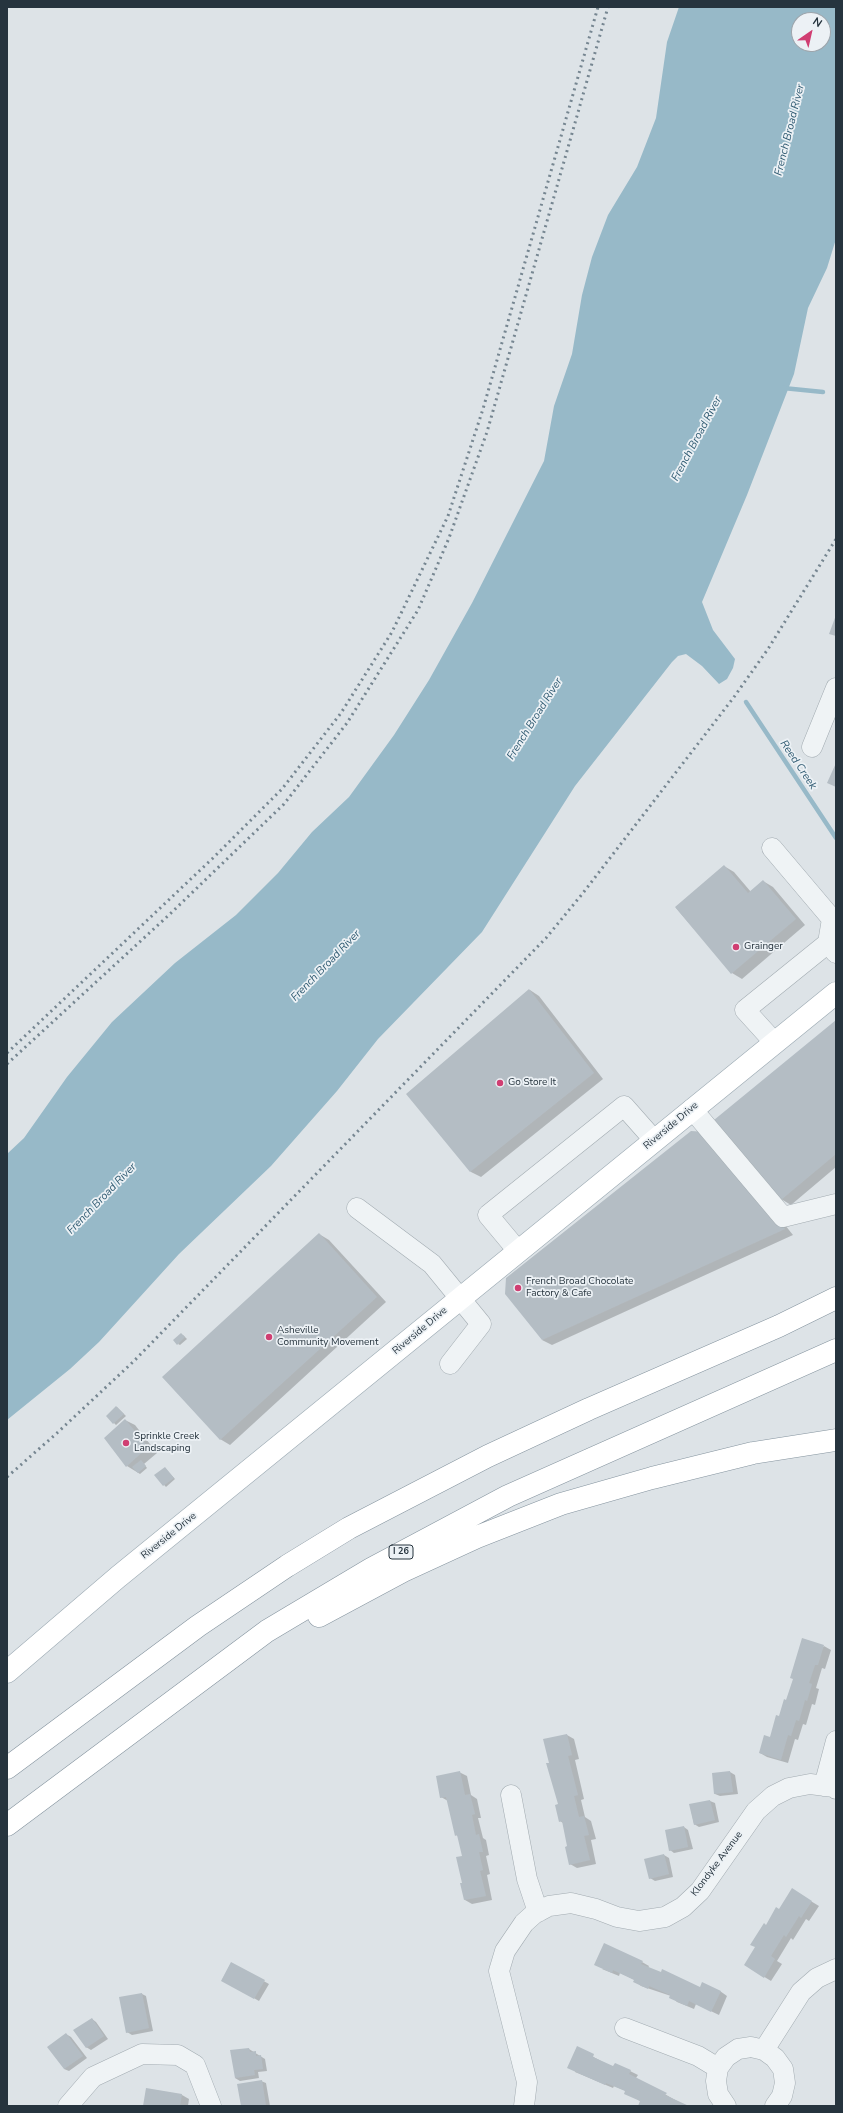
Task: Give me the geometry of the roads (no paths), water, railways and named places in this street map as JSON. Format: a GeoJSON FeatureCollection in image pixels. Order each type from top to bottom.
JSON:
{"type":"FeatureCollection","features":[{"type":"Feature","properties":{"kind":"main road","name":"Riverside Drive"},"geometry":{"type":"LineString","coordinates":[[7,1672],[118,1577],[292,1437],[460,1297],[836,993]]}},
{"type":"Feature","properties":{"kind":"main road"},"geometry":{"type":"LineString","coordinates":[[7,1768],[198,1626],[287,1566],[349,1528],[488,1456],[589,1409],[778,1326],[836,1298]]}},
{"type":"Feature","properties":{"kind":"main road","name":"I 26"},"geometry":{"type":"LineString","coordinates":[[7,1825],[267,1631],[371,1569],[437,1532],[508,1496],[836,1350]]}},
{"type":"Feature","properties":{"kind":"main road"},"geometry":{"type":"LineString","coordinates":[[167,1705],[187,1700],[319,1616],[403,1571],[477,1537],[561,1504],[652,1478],[753,1453],[836,1440]]}},
{"type":"Feature","properties":{"kind":"street"},"geometry":{"type":"LineString","coordinates":[[812,747],[836,688]]}},
{"type":"Feature","properties":{"kind":"street"},"geometry":{"type":"LineString","coordinates":[[772,848],[832,919],[832,948],[745,1010],[774,1042]]}},
{"type":"Feature","properties":{"kind":"street"},"geometry":{"type":"LineString","coordinates":[[518,1251],[488,1215],[624,1106],[654,1140]]}},
{"type":"Feature","properties":{"kind":"street"},"geometry":{"type":"LineString","coordinates":[[692,1109],[783,1217],[836,1204]]}},
{"type":"Feature","properties":{"kind":"street"},"geometry":{"type":"LineString","coordinates":[[357,1208],[432,1264],[481,1324],[450,1364]]}},
{"type":"Feature","properties":{"kind":"street"},"geometry":{"type":"LineString","coordinates":[[830,1788],[836,1740]]}},
{"type":"Feature","properties":{"kind":"street","name":"Klondyke Avenue"},"geometry":{"type":"LineString","coordinates":[[524,2106],[527,2082],[499,1971],[505,1951],[524,1923],[538,1912],[549,1906],[571,1903],[596,1909],[617,1917],[639,1921],[665,1917],[683,1906],[700,1891],[756,1811],[773,1796],[789,1788],[810,1784],[830,1788]]}},
{"type":"Feature","properties":{"kind":"street"},"geometry":{"type":"LineString","coordinates":[[511,1796],[527,1879],[538,1912]]}},
{"type":"Feature","properties":{"kind":"street"},"geometry":{"type":"LineString","coordinates":[[764,2050],[802,1992],[818,1978],[836,1969]]}},
{"type":"Feature","properties":{"kind":"street"},"geometry":{"type":"LineString","coordinates":[[625,2028],[698,2056],[718,2068]]}},
{"type":"Feature","properties":{"kind":"street"},"geometry":{"type":"LineString","coordinates":[[726,2106],[718,2094],[716,2081],[718,2068],[726,2057],[738,2049],[751,2047],[764,2050],[775,2058],[783,2069],[785,2083],[784,2089],[782,2096],[775,2106]]}},
{"type":"Feature","properties":{"kind":"street"},"geometry":{"type":"LineString","coordinates":[[68,2106],[93,2076],[142,2054],[178,2055],[195,2065],[210,2106]]}},
{"type":"Feature","properties":{"kind":"water","name":"French Broad River"},"geometry":{"type":"Polygon","coordinates":[[[679,7],[836,7],[836,239],[827,268],[808,308],[794,374],[747,495],[702,602],[713,630],[735,659],[733,668],[727,679],[719,684],[702,666],[686,654],[678,656],[672,662],[575,786],[482,932],[378,1039],[337,1091],[271,1166],[179,1254],[99,1342],[70,1369],[7,1420],[7,1154],[24,1138],[67,1077],[112,1022],[175,963],[236,915],[278,873],[312,832],[349,797],[394,735],[429,680],[472,603],[544,461],[554,406],[572,354],[582,295],[592,257],[608,215],[637,167],[656,118],[667,42],[679,7]]]}},
{"type":"Feature","properties":{"kind":"waterway"},"geometry":{"type":"LineString","coordinates":[[783,388],[823,392]]}},
{"type":"Feature","properties":{"kind":"waterway","name":"Reed Creek"},"geometry":{"type":"LineString","coordinates":[[746,702],[836,838]]}},
{"type":"Feature","properties":{"kind":"railway"},"geometry":{"type":"LineString","coordinates":[[7,1053],[213,858],[282,789],[341,713],[392,632],[448,516],[483,409],[598,7]]}},
{"type":"Feature","properties":{"kind":"railway"},"geometry":{"type":"LineString","coordinates":[[7,1064],[170,914],[284,804],[347,723],[418,610],[449,538],[487,432],[608,7]]}},
{"type":"Feature","properties":{"kind":"railway"},"geometry":{"type":"LineString","coordinates":[[7,1477],[57,1433],[134,1361],[546,938],[583,893],[734,697],[768,649],[836,539]]}},
{"type":"Feature","properties":{"kind":"place","name":"Grainger"},"geometry":{"type":"Point","coordinates":[736,947]}},
{"type":"Feature","properties":{"kind":"place","name":"Go Store It"},"geometry":{"type":"Point","coordinates":[500,1083]}},
{"type":"Feature","properties":{"kind":"place","name":"French Broad Chocolate Factory & Cafe"},"geometry":{"type":"Point","coordinates":[518,1288]}},
{"type":"Feature","properties":{"kind":"place","name":"Asheville Community Movement"},"geometry":{"type":"Point","coordinates":[269,1337]}},
{"type":"Feature","properties":{"kind":"place","name":"Sprinkle Creek Landscaping"},"geometry":{"type":"Point","coordinates":[126,1443]}}]}
